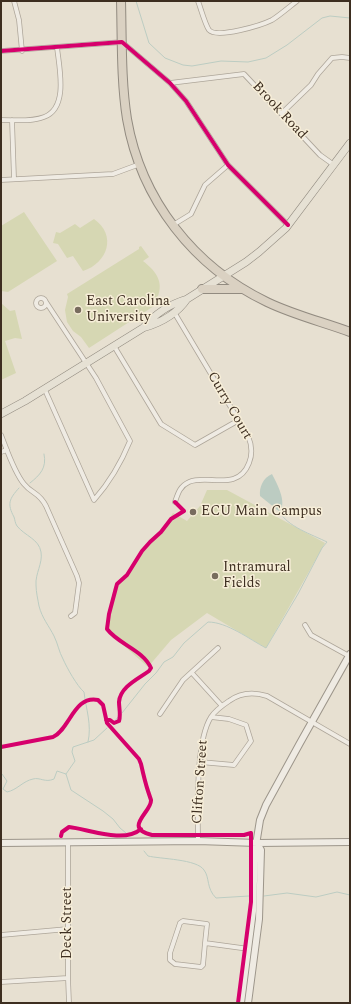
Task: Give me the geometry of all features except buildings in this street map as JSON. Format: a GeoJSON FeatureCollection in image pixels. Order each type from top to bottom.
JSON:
{"type":"FeatureCollection","features":[{"type":"Feature","properties":{"kind":"highway"},"geometry":{"type":"LineString","coordinates":[[121,1],[124,99],[132,142],[154,195],[173,225],[198,254],[223,276],[243,289],[280,307],[350,332]]}},
{"type":"Feature","properties":{"kind":"highway"},"geometry":{"type":"LineString","coordinates":[[202,289],[243,289]]}},
{"type":"Feature","properties":{"kind":"main road"},"geometry":{"type":"LineString","coordinates":[[143,328],[151,318],[177,302],[187,299],[246,262],[259,252],[288,225],[350,143]]}},
{"type":"Feature","properties":{"kind":"main road"},"geometry":{"type":"LineString","coordinates":[[1,414],[45,390],[114,345],[143,328],[155,324],[181,308],[187,299]]}},
{"type":"Feature","properties":{"kind":"main road"},"geometry":{"type":"LineString","coordinates":[[241,1003],[259,919],[261,895],[261,850],[257,843],[258,827],[266,804],[349,655]]}},
{"type":"Feature","properties":{"kind":"main road"},"geometry":{"type":"LineString","coordinates":[[1,843],[198,841],[257,843],[350,842]]}},
{"type":"Feature","properties":{"kind":"main road"},"geometry":{"type":"LineString","coordinates":[[248,1003],[252,949]]}},
{"type":"Feature","properties":{"kind":"street"},"geometry":{"type":"LineString","coordinates":[[14,1],[19,20],[22,51]]}},
{"type":"Feature","properties":{"kind":"street"},"geometry":{"type":"LineString","coordinates":[[198,1],[209,30],[214,34],[222,34],[271,20],[297,1]]}},
{"type":"Feature","properties":{"kind":"street"},"geometry":{"type":"LineString","coordinates":[[1,51],[22,51],[122,42],[170,83],[186,101],[228,165],[288,225]]}},
{"type":"Feature","properties":{"kind":"street"},"geometry":{"type":"LineString","coordinates":[[1,120],[37,119],[46,117],[57,105],[61,93],[57,47]]}},
{"type":"Feature","properties":{"kind":"street"},"geometry":{"type":"LineString","coordinates":[[282,113],[311,86],[318,74],[332,58],[342,56],[350,58]]}},
{"type":"Feature","properties":{"kind":"street","name":"Brook Road"},"geometry":{"type":"LineString","coordinates":[[170,83],[244,74],[320,155],[334,165]]}},
{"type":"Feature","properties":{"kind":"street"},"geometry":{"type":"LineString","coordinates":[[12,120],[14,179]]}},
{"type":"Feature","properties":{"kind":"street"},"geometry":{"type":"LineString","coordinates":[[1,180],[113,174],[140,164]]}},
{"type":"Feature","properties":{"kind":"street"},"geometry":{"type":"LineString","coordinates":[[173,225],[191,214],[205,185],[228,165]]}},
{"type":"Feature","properties":{"kind":"street"},"geometry":{"type":"LineString","coordinates":[[45,390],[94,500],[104,488],[123,458],[130,441],[96,378],[44,299],[41,298],[36,301],[37,307],[52,312]]}},
{"type":"Feature","properties":{"kind":"street"},"geometry":{"type":"LineString","coordinates":[[43,308],[46,302]]}},
{"type":"Feature","properties":{"kind":"street","name":"Curry Court"},"geometry":{"type":"LineString","coordinates":[[174,312],[239,420],[251,442],[252,454],[248,468],[238,476],[221,482],[198,480],[189,482],[178,491],[175,502]]}},
{"type":"Feature","properties":{"kind":"street"},"geometry":{"type":"LineString","coordinates":[[114,345],[161,424],[195,445],[239,420]]}},
{"type":"Feature","properties":{"kind":"street"},"geometry":{"type":"LineString","coordinates":[[1,435],[18,476],[24,484],[43,500],[77,576],[79,583],[75,613],[71,616]]}},
{"type":"Feature","properties":{"kind":"street"},"geometry":{"type":"LineString","coordinates":[[1,452],[7,450]]}},
{"type":"Feature","properties":{"kind":"street"},"geometry":{"type":"LineString","coordinates":[[305,625],[311,635],[349,655]]}},
{"type":"Feature","properties":{"kind":"street"},"geometry":{"type":"LineString","coordinates":[[160,714],[183,680],[218,648]]}},
{"type":"Feature","properties":{"kind":"street"},"geometry":{"type":"LineString","coordinates":[[192,673],[222,706]]}},
{"type":"Feature","properties":{"kind":"street","name":"Clifton Street"},"geometry":{"type":"LineString","coordinates":[[198,841],[198,798],[202,739],[211,717],[222,706],[236,696],[259,694],[276,701],[350,744]]}},
{"type":"Feature","properties":{"kind":"street"},"geometry":{"type":"LineString","coordinates":[[200,762],[234,765],[251,741],[246,725],[229,719],[211,717]]}},
{"type":"Feature","properties":{"kind":"street","name":"Deck Street"},"geometry":{"type":"LineString","coordinates":[[68,843],[69,1003]]}},
{"type":"Feature","properties":{"kind":"street"},"geometry":{"type":"LineString","coordinates":[[183,921],[208,924],[205,943],[203,965],[201,968],[175,964],[170,960],[170,953],[180,923],[183,921]]}},
{"type":"Feature","properties":{"kind":"street"},"geometry":{"type":"LineString","coordinates":[[1,935],[68,929]]}},
{"type":"Feature","properties":{"kind":"street"},"geometry":{"type":"LineString","coordinates":[[205,943],[252,949]]}},
{"type":"Feature","properties":{"kind":"street"},"geometry":{"type":"LineString","coordinates":[[1,982],[68,978]]}},
{"type":"Feature","properties":{"kind":"green space"},"geometry":{"type":"Polygon","coordinates":[[[24,212],[57,261],[8,292],[1,291],[1,226],[24,212]]]}},
{"type":"Feature","properties":{"kind":"green space"},"geometry":{"type":"Polygon","coordinates":[[[94,219],[106,233],[106,248],[104,255],[98,262],[92,267],[83,271],[73,256],[67,258],[58,244],[53,243],[56,232],[60,233],[75,224],[80,228],[94,219]]]}},
{"type":"Feature","properties":{"kind":"green space"},"geometry":{"type":"Polygon","coordinates":[[[141,246],[149,257],[143,261],[156,274],[160,283],[159,295],[156,301],[157,304],[89,348],[81,337],[73,331],[67,322],[65,310],[68,297],[67,294],[139,249],[141,246]]]}},
{"type":"Feature","properties":{"kind":"green space"},"geometry":{"type":"Polygon","coordinates":[[[1,303],[10,311],[15,310],[22,339],[15,338],[5,341],[16,373],[1,380],[1,303]]]}},
{"type":"Feature","properties":{"kind":"green space","name":"Intramural Fields"},"geometry":{"type":"Polygon","coordinates":[[[207,490],[227,490],[325,543],[266,648],[207,613],[171,640],[148,667],[105,629],[114,587],[127,573],[149,541],[159,533],[173,513],[187,521],[200,506],[207,490]]]}},
{"type":"Feature","properties":{"kind":"shaded area"},"geometry":{"type":"Polygon","coordinates":[[[272,474],[282,498],[282,508],[280,512],[260,496],[262,483],[272,474]]]}},
{"type":"Feature","properties":{"kind":"waterway"},"geometry":{"type":"LineString","coordinates":[[136,1],[149,43],[165,58],[183,65],[192,66],[221,61],[248,62],[266,58],[287,45],[322,18],[330,16],[350,18]]}},
{"type":"Feature","properties":{"kind":"waterway"},"geometry":{"type":"LineString","coordinates":[[30,483],[37,477],[44,467],[44,454]]}},
{"type":"Feature","properties":{"kind":"waterway"},"geometry":{"type":"LineString","coordinates":[[19,488],[11,499],[10,509],[17,526],[35,541],[40,548],[41,560],[36,581],[39,606],[57,642],[60,654],[75,681],[84,692],[89,723],[88,742]]}},
{"type":"Feature","properties":{"kind":"waterway"},"geometry":{"type":"LineString","coordinates":[[122,713],[164,662],[173,657],[184,643],[208,622],[230,628],[266,648],[298,594],[322,548],[327,542],[294,526],[288,522],[280,512]]}},
{"type":"Feature","properties":{"kind":"waterway"},"geometry":{"type":"LineString","coordinates":[[115,721],[118,717]]}},
{"type":"Feature","properties":{"kind":"waterway"},"geometry":{"type":"LineString","coordinates":[[66,774],[75,761],[72,752],[73,747],[94,740],[107,728]]}},
{"type":"Feature","properties":{"kind":"waterway"},"geometry":{"type":"LineString","coordinates":[[1,774],[7,781],[3,789],[7,792],[33,779],[54,779],[57,771],[66,774],[71,790],[103,811],[126,833]]}},
{"type":"Feature","properties":{"kind":"waterway"},"geometry":{"type":"LineString","coordinates":[[144,851],[148,856],[178,860],[200,866],[206,873],[209,887],[216,898],[249,896]]}},
{"type":"Feature","properties":{"kind":"waterway"},"geometry":{"type":"LineString","coordinates":[[264,896],[287,893],[316,897],[337,892],[350,895]]}},
{"type":"Feature","properties":{"kind":"cycle path"},"geometry":{"type":"LineString","coordinates":[[1,51],[122,42],[170,83],[186,101],[228,165],[288,225]]}},
{"type":"Feature","properties":{"kind":"cycle path"},"geometry":{"type":"LineString","coordinates":[[106,720],[110,720],[114,723],[119,721],[119,702],[123,692],[130,684],[151,668],[142,656],[117,639],[107,629],[109,614],[117,584],[127,575],[142,551],[161,532],[171,519],[184,511],[175,502]]}},
{"type":"Feature","properties":{"kind":"cycle path"},"geometry":{"type":"LineString","coordinates":[[1,747],[53,737],[59,733],[78,707],[90,700],[98,700],[103,705],[107,723],[139,759],[141,764],[151,800],[150,805],[139,824],[139,828],[143,832],[152,835],[244,835],[251,833],[251,902],[238,1003]]}},
{"type":"Feature","properties":{"kind":"cycle path"},"geometry":{"type":"LineString","coordinates":[[61,836],[62,832],[69,827],[116,835],[134,833],[141,829]]}},
{"type":"Feature","properties":{"kind":"place","name":"East Carolina University"},"geometry":{"type":"Point","coordinates":[78,310]}},
{"type":"Feature","properties":{"kind":"place","name":"ECU Main Campus"},"geometry":{"type":"Point","coordinates":[193,512]}},
{"type":"Feature","properties":{"kind":"place","name":"Intramural Fields"},"geometry":{"type":"Point","coordinates":[215,576]}}]}
